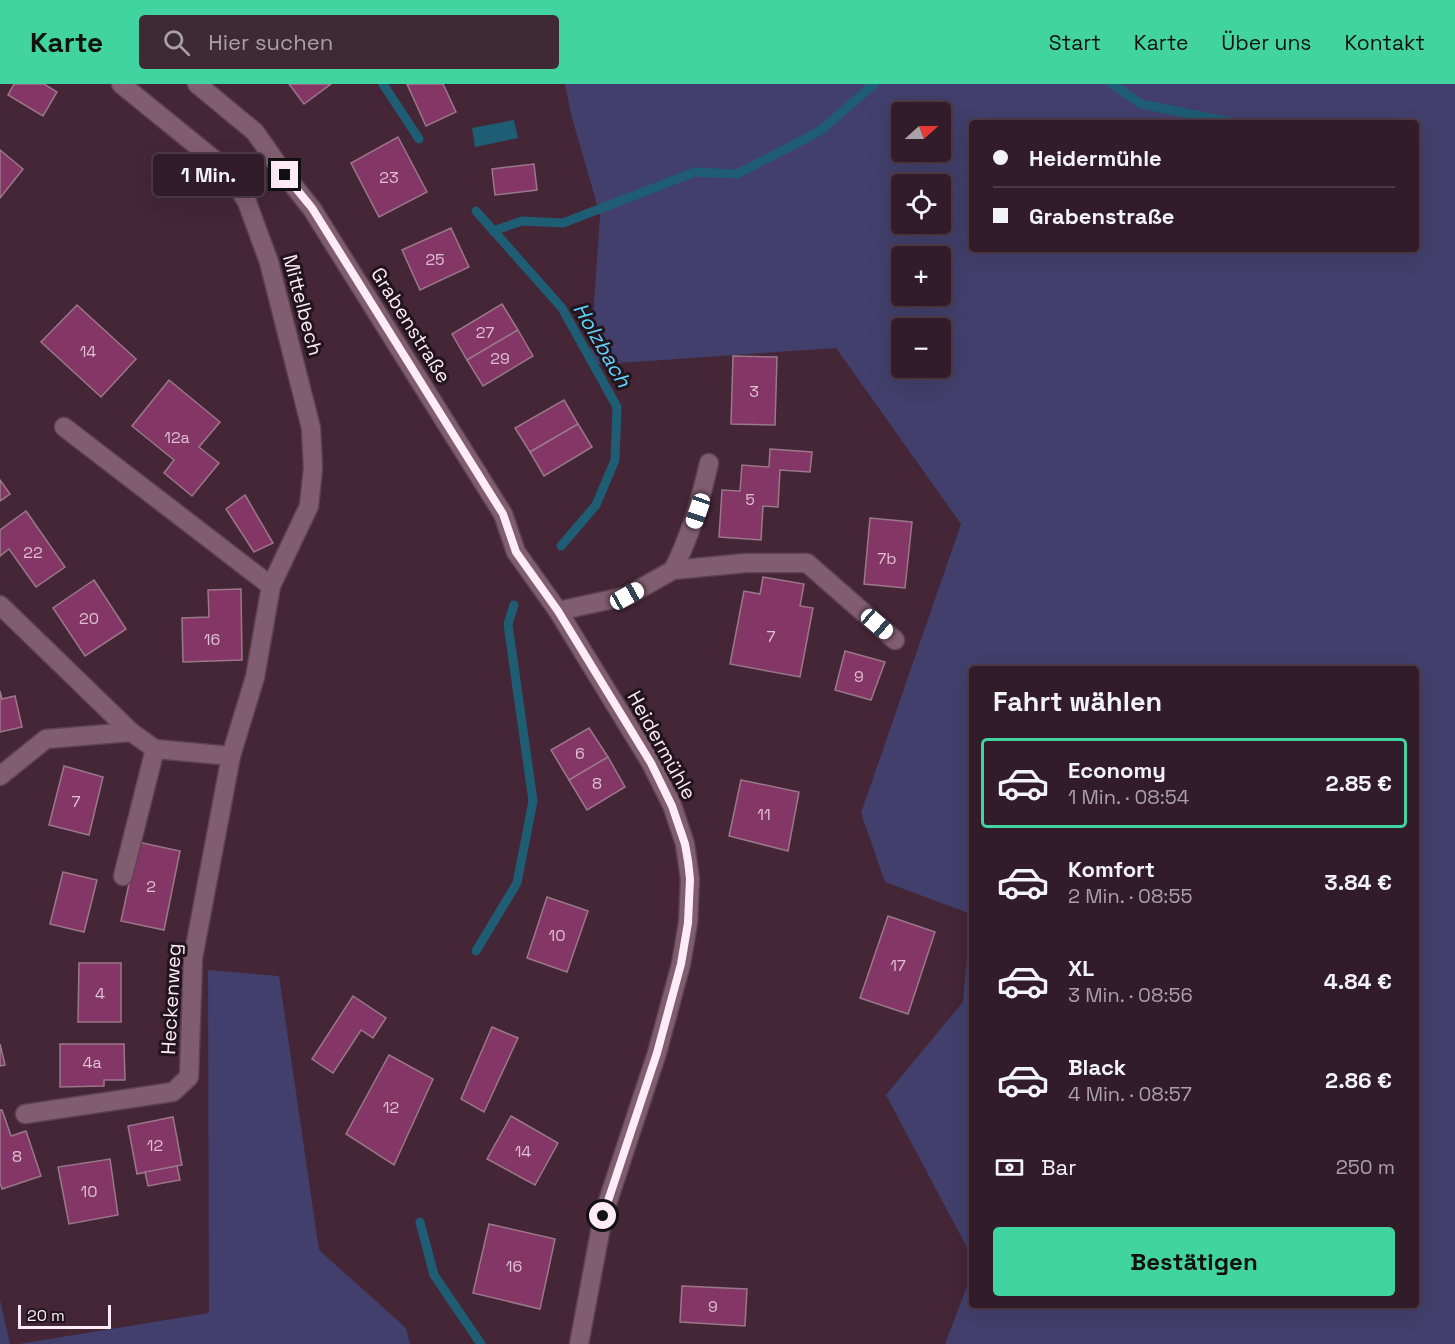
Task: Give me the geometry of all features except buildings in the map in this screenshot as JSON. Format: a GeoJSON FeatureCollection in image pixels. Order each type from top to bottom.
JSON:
{"type":"FeatureCollection","features":[{"type":"Feature","properties":{"kind":"street","name":"Mittelbech"},"geometry":{"type":"LineString","coordinates":[[121,84],[218,162],[234,181],[247,202],[269,262],[311,428],[313,468],[309,506],[271,585],[255,677],[231,756]]}},
{"type":"Feature","properties":{"kind":"street","name":"Grabenstraße"},"geometry":{"type":"LineString","coordinates":[[197,84],[255,132],[285,175],[312,208],[503,514],[516,552],[558,611]]}},
{"type":"Feature","properties":{"kind":"street"},"geometry":{"type":"LineString","coordinates":[[64,427],[271,585]]}},
{"type":"Feature","properties":{"kind":"street"},"geometry":{"type":"LineString","coordinates":[[673,570],[698,511],[709,463]]}},
{"type":"Feature","properties":{"kind":"street"},"geometry":{"type":"LineString","coordinates":[[558,611],[627,596],[673,570],[746,563],[807,563],[895,640]]}},
{"type":"Feature","properties":{"kind":"street"},"geometry":{"type":"LineString","coordinates":[[0,605],[131,732],[155,749],[231,756]]}},
{"type":"Feature","properties":{"kind":"street","name":"Heidermühle"},"geometry":{"type":"LineString","coordinates":[[558,611],[651,763],[672,806],[685,844],[690,879],[688,923],[681,964],[657,1053],[603,1216],[579,1344]]}},
{"type":"Feature","properties":{"kind":"street"},"geometry":{"type":"LineString","coordinates":[[0,776],[46,739],[131,732]]}},
{"type":"Feature","properties":{"kind":"street"},"geometry":{"type":"LineString","coordinates":[[123,876],[155,749]]}},
{"type":"Feature","properties":{"kind":"street","name":"Heckenweg"},"geometry":{"type":"LineString","coordinates":[[25,1114],[173,1092],[189,1077],[193,958],[231,756]]}},
{"type":"Feature","properties":{"kind":"shaded area"},"geometry":{"type":"Polygon","coordinates":[[[565,84],[1455,84],[1455,1344],[945,1344],[969,1281],[969,1308],[1419,1308],[1419,666],[969,666],[969,913],[885,882],[861,813],[961,524],[836,348],[590,365],[600,215],[571,114],[565,84]]]}},
{"type":"Feature","properties":{"kind":"shaded area"},"geometry":{"type":"Polygon","coordinates":[[[969,936],[969,1251],[886,1095],[963,1002],[969,936]]]}},
{"type":"Feature","properties":{"kind":"shaded area"},"geometry":{"type":"Polygon","coordinates":[[[208,970],[279,976],[319,1250],[406,1328],[410,1344],[19,1344],[209,1313],[208,970]]]}},
{"type":"Feature","properties":{"kind":"shaded area"},"geometry":{"type":"Polygon","coordinates":[[[0,1300],[10,1344],[0,1344],[0,1300]]]}},
{"type":"Feature","properties":{"kind":"water"},"geometry":{"type":"Polygon","coordinates":[[[514,120],[518,138],[475,147],[472,128],[514,120]]]}},
{"type":"Feature","properties":{"kind":"waterway","name":"Holzbach"},"geometry":{"type":"LineString","coordinates":[[383,84],[419,139]]}},
{"type":"Feature","properties":{"kind":"waterway"},"geometry":{"type":"LineString","coordinates":[[493,231],[522,221],[563,223],[695,172],[737,174],[820,131],[874,84]]}},
{"type":"Feature","properties":{"kind":"waterway"},"geometry":{"type":"LineString","coordinates":[[1112,84],[1141,104],[1221,120]]}},
{"type":"Feature","properties":{"kind":"waterway","name":"Holzbach"},"geometry":{"type":"LineString","coordinates":[[476,211],[562,308],[617,407],[615,460],[596,505],[561,546]]}},
{"type":"Feature","properties":{"kind":"waterway","name":"Holzbach"},"geometry":{"type":"LineString","coordinates":[[476,951],[517,883],[533,801],[508,624],[514,605]]}},
{"type":"Feature","properties":{"kind":"waterway","name":"Holzbach"},"geometry":{"type":"LineString","coordinates":[[420,1222],[434,1275],[481,1344]]}},
{"type":"Feature","properties":{"kind":"route"},"geometry":{"type":"LineString","coordinates":[[285,175],[312,208],[503,514],[516,552],[558,611],[651,763],[672,806],[685,844],[690,879],[688,923],[681,964],[657,1053],[603,1216]]}}]}
